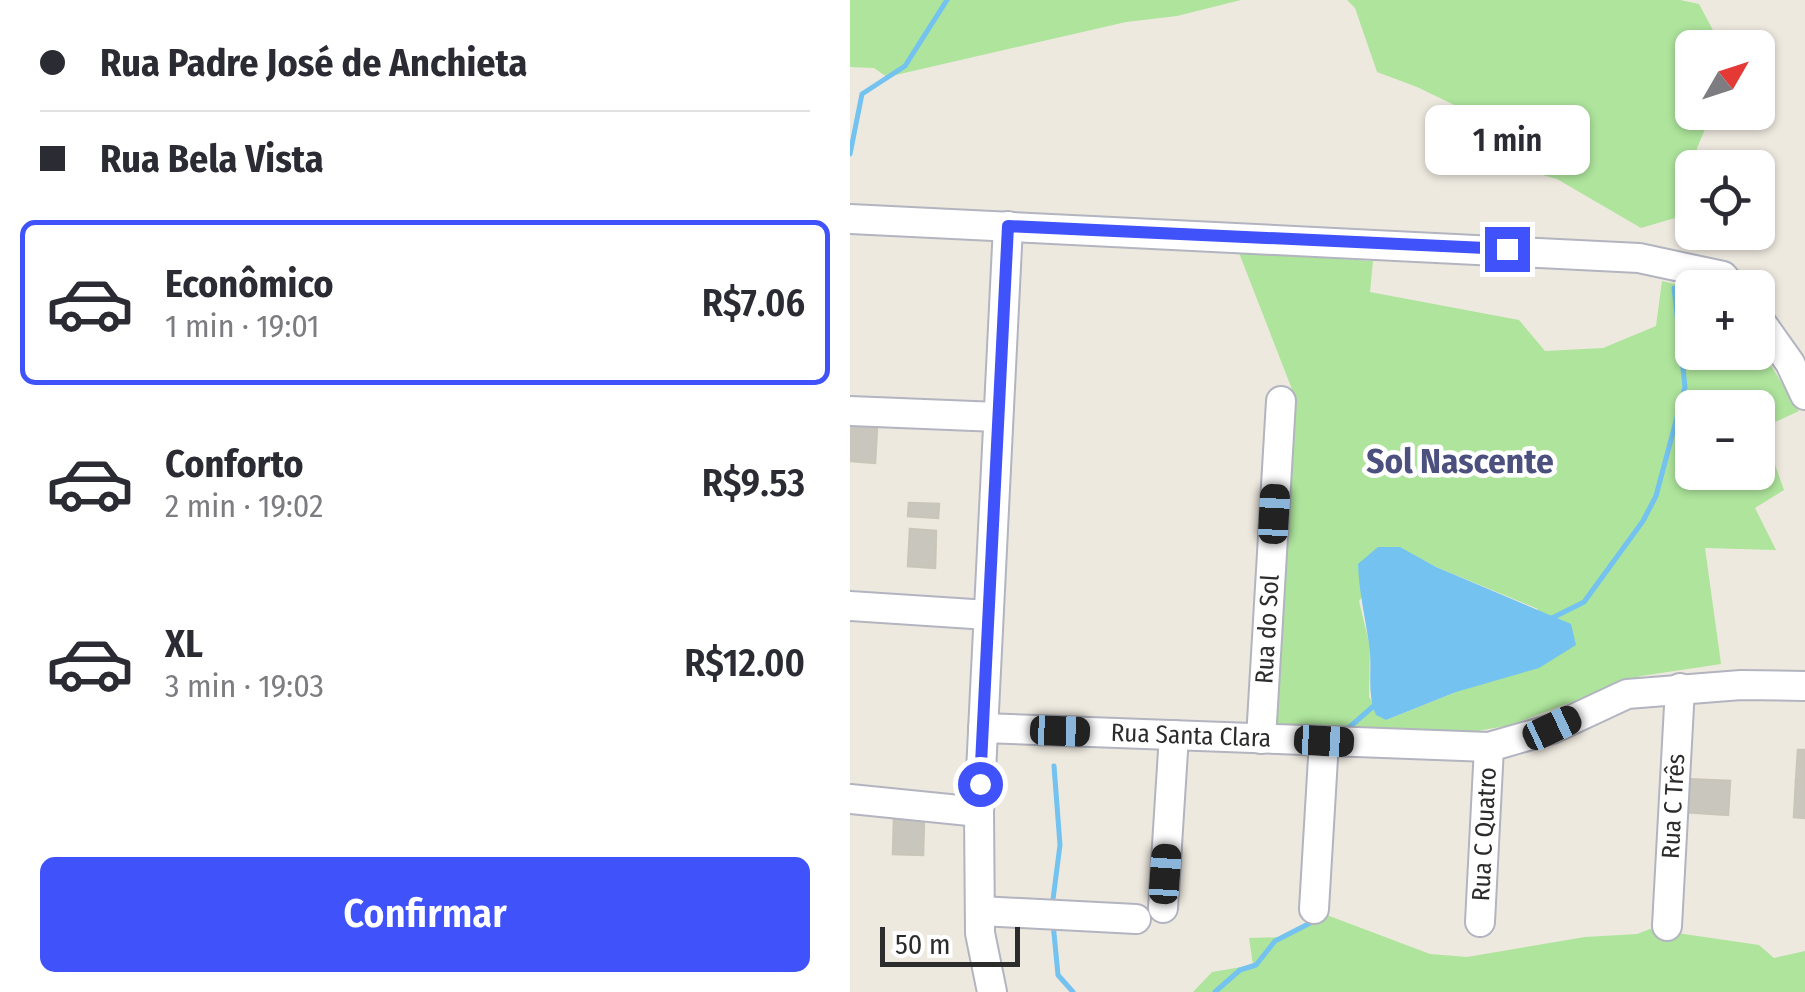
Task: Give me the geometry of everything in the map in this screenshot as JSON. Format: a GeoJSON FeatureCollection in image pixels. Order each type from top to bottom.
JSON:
{"type":"FeatureCollection","features":[{"type":"Feature","properties":{"kind":"street"},"geometry":{"type":"LineString","coordinates":[[850,219],[1639,258],[1695,270]]}},
{"type":"Feature","properties":{"kind":"street"},"geometry":{"type":"LineString","coordinates":[[992,992],[980,933],[979,812],[1008,226]]}},
{"type":"Feature","properties":{"kind":"street"},"geometry":{"type":"LineString","coordinates":[[1775,335],[1798,359],[1805,395]]}},
{"type":"Feature","properties":{"kind":"street","name":"Rua do Sol"},"geometry":{"type":"LineString","coordinates":[[1261,738],[1281,401]]}},
{"type":"Feature","properties":{"kind":"street"},"geometry":{"type":"LineString","coordinates":[[850,411],[998,416]]}},
{"type":"Feature","properties":{"kind":"street"},"geometry":{"type":"LineString","coordinates":[[850,606],[988,615]]}},
{"type":"Feature","properties":{"kind":"street","name":"Rua Santa Clara"},"geometry":{"type":"LineString","coordinates":[[983,728],[1489,748],[1552,728],[1627,694],[1680,688],[1805,686]]}},
{"type":"Feature","properties":{"kind":"street","name":"Rua C Três"},"geometry":{"type":"LineString","coordinates":[[1668,926],[1680,688]]}},
{"type":"Feature","properties":{"kind":"street"},"geometry":{"type":"LineString","coordinates":[[1163,908],[1174,735]]}},
{"type":"Feature","properties":{"kind":"street"},"geometry":{"type":"LineString","coordinates":[[1314,909],[1324,741]]}},
{"type":"Feature","properties":{"kind":"street","name":"Rua C Quatro"},"geometry":{"type":"LineString","coordinates":[[1480,922],[1489,748]]}},
{"type":"Feature","properties":{"kind":"street"},"geometry":{"type":"LineString","coordinates":[[850,799],[979,812]]}},
{"type":"Feature","properties":{"kind":"street"},"geometry":{"type":"LineString","coordinates":[[980,910],[1136,919]]}},
{"type":"Feature","properties":{"kind":"green space"},"geometry":{"type":"Polygon","coordinates":[[[850,0],[1241,0],[887,77],[874,68],[850,67],[850,0]]]}},
{"type":"Feature","properties":{"kind":"green space"},"geometry":{"type":"Polygon","coordinates":[[[1347,0],[1680,0],[1699,4],[1713,30],[1675,30],[1675,130],[1705,130],[1697,150],[1675,150],[1675,218],[1641,228],[1557,179],[1525,170],[1500,127],[1377,72],[1355,8],[1347,0]]]}},
{"type":"Feature","properties":{"kind":"green space"},"geometry":{"type":"Polygon","coordinates":[[[1239,253],[1373,261],[1370,292],[1519,320],[1545,351],[1603,348],[1656,326],[1662,281],[1675,284],[1675,370],[1774,370],[1799,411],[1775,422],[1775,390],[1675,390],[1675,490],[1775,490],[1775,465],[1784,490],[1755,508],[1776,550],[1705,548],[1721,664],[1641,676],[1511,725],[1461,734],[1274,724],[1295,397],[1239,253]],[[1399,547],[1359,601],[1370,647],[1369,697],[1386,720],[1456,692],[1538,609],[1436,567],[1399,547]]]}},
{"type":"Feature","properties":{"kind":"green space"},"geometry":{"type":"Polygon","coordinates":[[[1324,914],[1430,954],[1467,957],[1650,929],[1759,945],[1774,958],[1805,951],[1805,992],[1193,992],[1212,972],[1253,965],[1249,938],[1285,937],[1324,914]]]}},
{"type":"Feature","properties":{"kind":"water"},"geometry":{"type":"Polygon","coordinates":[[[1378,547],[1400,547],[1436,567],[1571,624],[1576,645],[1539,668],[1456,692],[1386,720],[1376,715],[1371,697],[1370,653],[1358,564],[1378,547]]]}},
{"type":"Feature","properties":{"kind":"building"},"geometry":{"type":"Polygon","coordinates":[[[850,426],[877,428],[875,463],[850,461],[850,426]]]}},
{"type":"Feature","properties":{"kind":"building"},"geometry":{"type":"Polygon","coordinates":[[[909,503],[939,504],[938,518],[908,516],[909,503]]]}},
{"type":"Feature","properties":{"kind":"building"},"geometry":{"type":"Polygon","coordinates":[[[910,529],[936,531],[935,568],[908,566],[910,529]]]}},
{"type":"Feature","properties":{"kind":"building"},"geometry":{"type":"Polygon","coordinates":[[[1798,750],[1805,750],[1805,781],[1796,781],[1798,750]]]}},
{"type":"Feature","properties":{"kind":"building"},"geometry":{"type":"Polygon","coordinates":[[[1685,779],[1730,781],[1728,815],[1684,812],[1685,779]]]}},
{"type":"Feature","properties":{"kind":"building"},"geometry":{"type":"Polygon","coordinates":[[[1796,781],[1805,781],[1805,818],[1794,817],[1796,781]]]}},
{"type":"Feature","properties":{"kind":"building"},"geometry":{"type":"Polygon","coordinates":[[[894,819],[924,820],[923,855],[893,854],[894,819]]]}},
{"type":"Feature","properties":{"kind":"waterway"},"geometry":{"type":"LineString","coordinates":[[850,154],[862,94],[905,66],[947,0]]}},
{"type":"Feature","properties":{"kind":"waterway"},"geometry":{"type":"LineString","coordinates":[[1552,618],[1584,602],[1643,521],[1656,496],[1685,387],[1674,288]]}},
{"type":"Feature","properties":{"kind":"waterway"},"geometry":{"type":"LineString","coordinates":[[1346,730],[1376,704]]}},
{"type":"Feature","properties":{"kind":"waterway"},"geometry":{"type":"LineString","coordinates":[[1052,907],[1060,845],[1054,766]]}},
{"type":"Feature","properties":{"kind":"waterway"},"geometry":{"type":"LineString","coordinates":[[1215,992],[1240,970],[1256,965],[1275,941],[1318,919]]}},
{"type":"Feature","properties":{"kind":"waterway"},"geometry":{"type":"LineString","coordinates":[[1053,923],[1058,975],[1073,992]]}},
{"type":"Feature","properties":{"kind":"district","name":"Sol Nascente"},"geometry":{"type":"Point","coordinates":[1460,461]}},
{"type":"Feature","properties":{"kind":"route"},"geometry":{"type":"LineString","coordinates":[[980,784],[1008,226],[1507,249]]}}]}
